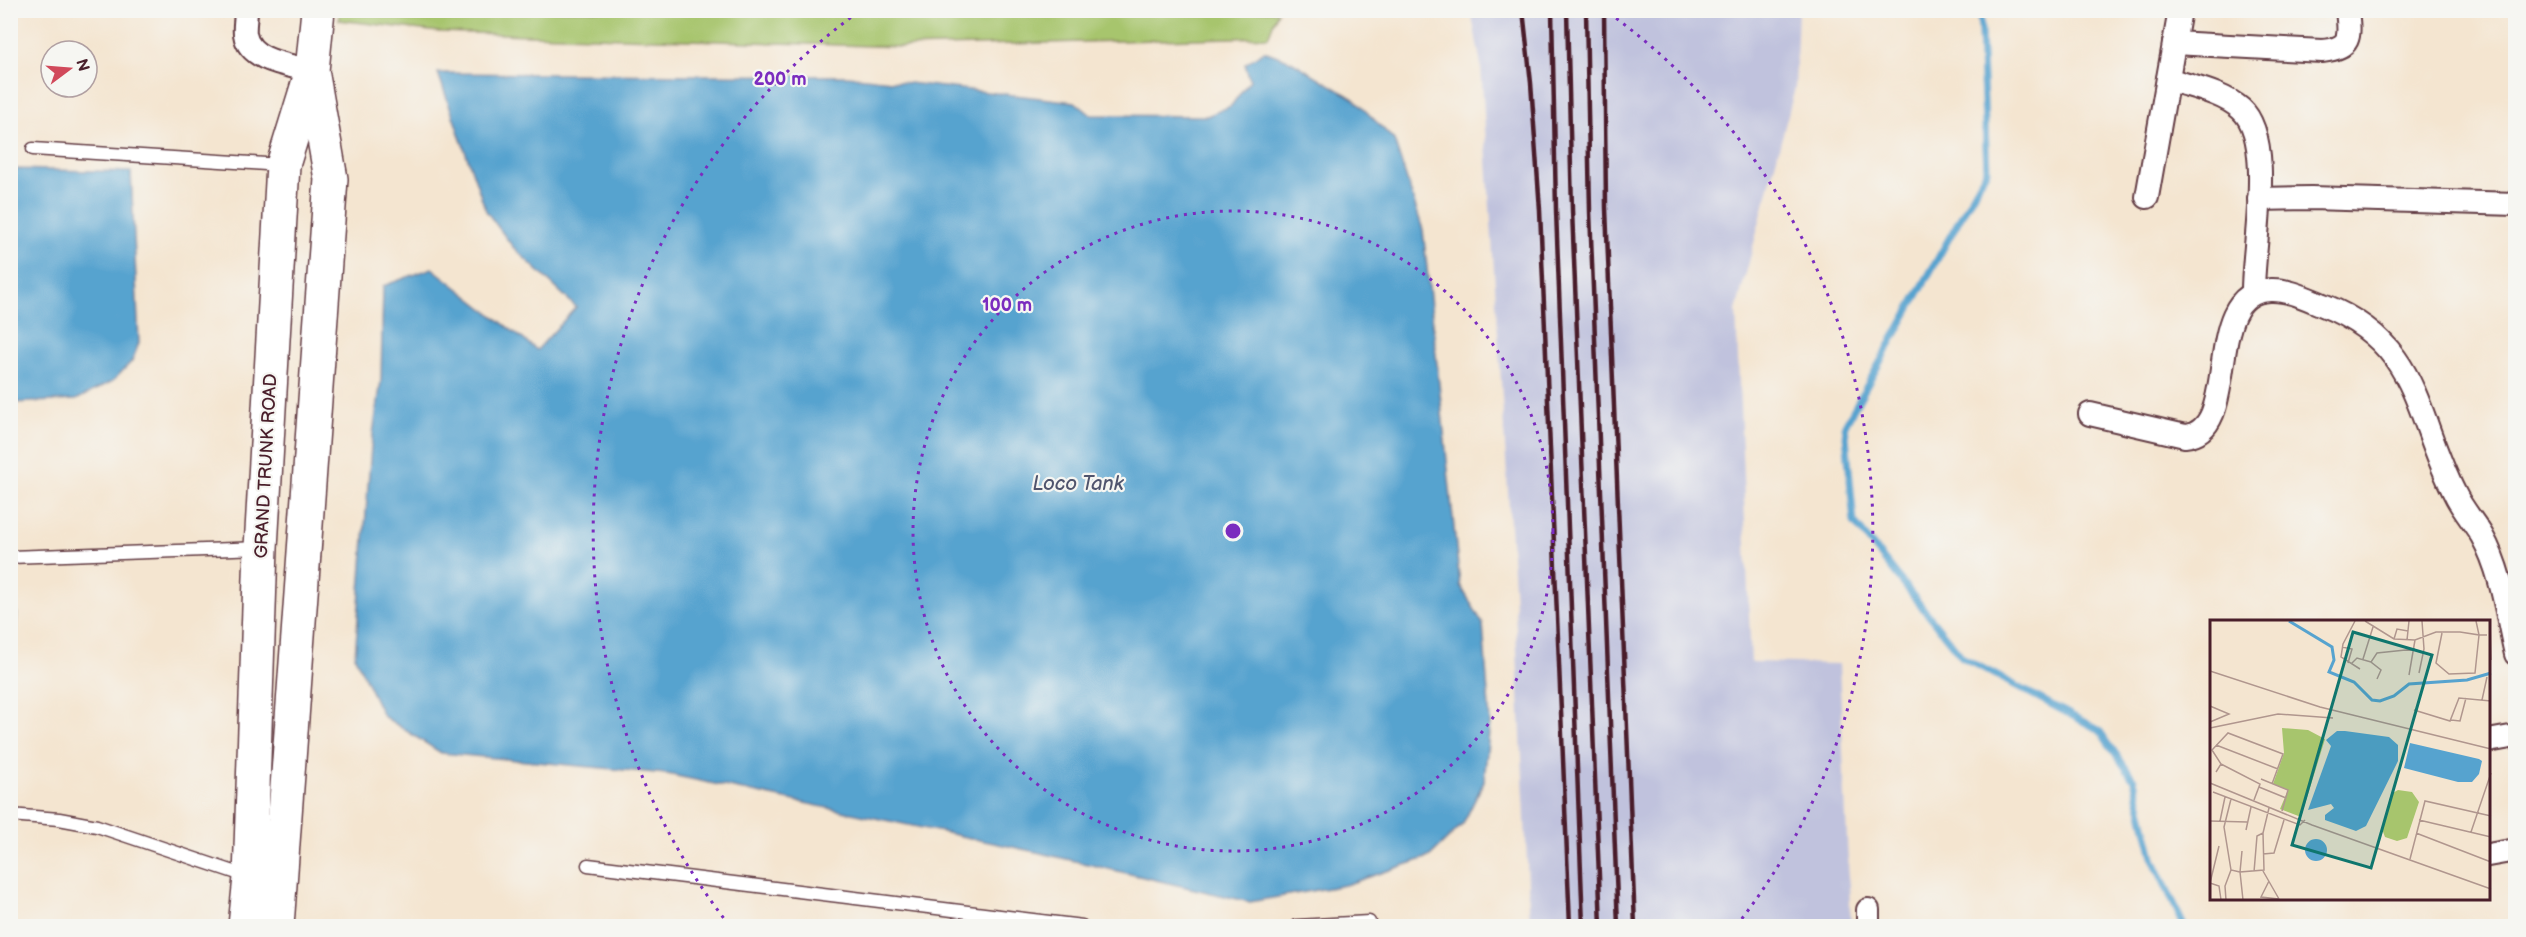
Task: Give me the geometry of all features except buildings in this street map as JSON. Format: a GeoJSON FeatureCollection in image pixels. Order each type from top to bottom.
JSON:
{"type":"FeatureCollection","features":[{"type":"Feature","properties":{"kind":"main road","name":"GRAND TRUNK ROAD"},"geometry":{"type":"LineString","coordinates":[[245,927],[250,878],[261,548],[283,165],[312,71],[318,10]]}},
{"type":"Feature","properties":{"kind":"main road"},"geometry":{"type":"LineString","coordinates":[[277,927],[331,179],[312,71]]}},
{"type":"Feature","properties":{"kind":"street"},"geometry":{"type":"LineString","coordinates":[[246,10],[245,34],[249,46],[254,51],[260,56],[312,71]]}},
{"type":"Feature","properties":{"kind":"street"},"geometry":{"type":"LineString","coordinates":[[2147,197],[2180,10]]}},
{"type":"Feature","properties":{"kind":"street"},"geometry":{"type":"LineString","coordinates":[[2174,43],[2337,50],[2347,42],[2349,32],[2347,10]]}},
{"type":"Feature","properties":{"kind":"street"},"geometry":{"type":"LineString","coordinates":[[2168,79],[2222,97],[2242,109],[2251,125],[2260,154],[2259,199],[2252,265],[2253,293]]}},
{"type":"Feature","properties":{"kind":"street"},"geometry":{"type":"LineString","coordinates":[[2259,199],[2311,198],[2516,204]]}},
{"type":"Feature","properties":{"kind":"street"},"geometry":{"type":"LineString","coordinates":[[2090,414],[2185,436],[2193,435],[2202,430],[2210,418],[2231,322],[2239,304],[2253,293],[2271,290],[2295,294],[2340,312],[2370,330],[2397,359],[2418,397],[2455,495],[2483,537],[2498,573],[2516,654]]}},
{"type":"Feature","properties":{"kind":"street"},"geometry":{"type":"LineString","coordinates":[[2490,741],[2516,736]]}},
{"type":"Feature","properties":{"kind":"street"},"geometry":{"type":"LineString","coordinates":[[2490,855],[2516,849]]}},
{"type":"Feature","properties":{"kind":"lane"},"geometry":{"type":"LineString","coordinates":[[33,149],[283,165]]}},
{"type":"Feature","properties":{"kind":"lane"},"geometry":{"type":"LineString","coordinates":[[10,557],[261,548]]}},
{"type":"Feature","properties":{"kind":"lane"},"geometry":{"type":"LineString","coordinates":[[10,815],[59,819],[97,826],[250,878]]}},
{"type":"Feature","properties":{"kind":"lane"},"geometry":{"type":"LineString","coordinates":[[588,865],[1082,927]]}},
{"type":"Feature","properties":{"kind":"lane"},"geometry":{"type":"LineString","coordinates":[[1297,927],[1369,922]]}},
{"type":"Feature","properties":{"kind":"shaded area"},"geometry":{"type":"Polygon","coordinates":[[[1471,11],[1798,11],[1795,88],[1736,311],[1751,662],[1839,664],[1851,926],[1530,926],[1514,587],[1481,65],[1471,11]]]}},
{"type":"Feature","properties":{"kind":"green space"},"geometry":{"type":"Polygon","coordinates":[[[339,10],[1278,11],[1268,37],[903,47],[439,32],[339,20],[339,10]]]}},
{"type":"Feature","properties":{"kind":"water","name":"Loco Tank"},"geometry":{"type":"Polygon","coordinates":[[[1264,51],[1291,61],[1354,99],[1394,140],[1423,230],[1460,585],[1483,624],[1490,723],[1484,781],[1463,824],[1429,857],[1345,885],[1250,902],[1036,852],[667,774],[441,753],[383,716],[355,657],[371,447],[381,381],[383,286],[432,268],[537,350],[576,307],[513,247],[486,211],[438,73],[848,76],[1075,102],[1091,115],[1207,116],[1231,106],[1250,80],[1245,64],[1264,51]]]}},
{"type":"Feature","properties":{"kind":"water"},"geometry":{"type":"Polygon","coordinates":[[[11,169],[131,172],[139,343],[132,361],[113,381],[76,400],[11,403],[11,169]]]}},
{"type":"Feature","properties":{"kind":"water"},"geometry":{"type":"Polygon","coordinates":[[[11,613],[17,613],[13,661],[11,662],[11,613]]]}},
{"type":"Feature","properties":{"kind":"waterway"},"geometry":{"type":"LineString","coordinates":[[1980,10],[1987,170],[1845,425],[1854,522],[1962,657],[2099,730],[2134,780],[2154,861],[2184,926]]}},
{"type":"Feature","properties":{"kind":"railway"},"geometry":{"type":"LineString","coordinates":[[1523,10],[1540,210],[1570,926]]}},
{"type":"Feature","properties":{"kind":"railway"},"geometry":{"type":"LineString","coordinates":[[1552,10],[1556,210],[1583,926]]}},
{"type":"Feature","properties":{"kind":"railway"},"geometry":{"type":"LineString","coordinates":[[1567,10],[1572,210],[1601,926]]}},
{"type":"Feature","properties":{"kind":"railway"},"geometry":{"type":"LineString","coordinates":[[1586,10],[1590,211],[1618,926]]}},
{"type":"Feature","properties":{"kind":"railway"},"geometry":{"type":"LineString","coordinates":[[1604,10],[1606,208],[1635,926]]}}]}
